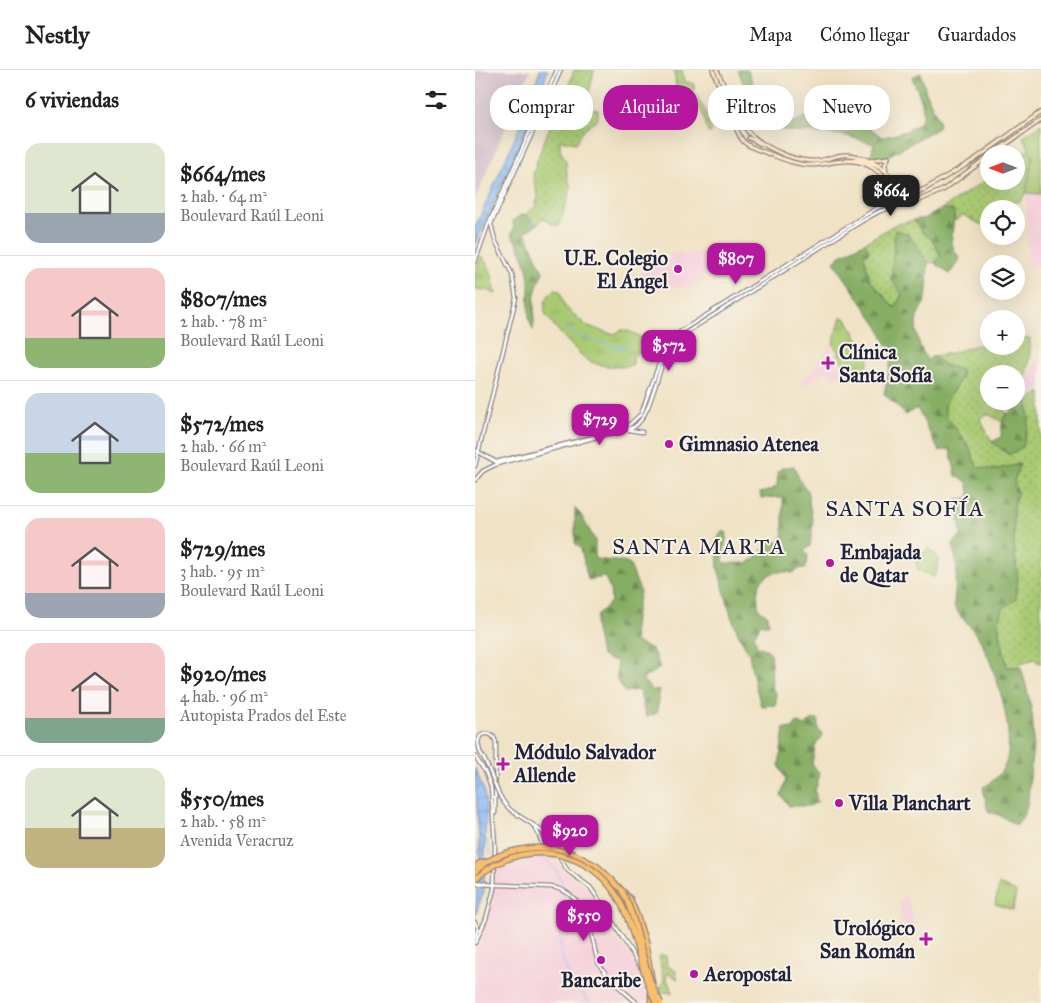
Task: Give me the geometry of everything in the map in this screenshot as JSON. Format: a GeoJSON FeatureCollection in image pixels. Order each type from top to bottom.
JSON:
{"type":"FeatureCollection","features":[{"type":"Feature","properties":{"kind":"highway"},"geometry":{"type":"LineString","coordinates":[[475,867],[504,853],[518,849],[540,847],[567,851],[597,866],[629,899],[637,916],[649,958],[653,1003]]}},
{"type":"Feature","properties":{"kind":"highway"},"geometry":{"type":"LineString","coordinates":[[475,882],[485,870],[497,863],[526,853],[559,854],[593,870],[612,888],[626,914],[653,1003]]}},
{"type":"Feature","properties":{"kind":"highway"},"geometry":{"type":"LineString","coordinates":[[475,873],[486,862]]}},
{"type":"Feature","properties":{"kind":"highway"},"geometry":{"type":"LineString","coordinates":[[623,893],[635,922],[650,978],[661,1003]]}},
{"type":"Feature","properties":{"kind":"main road"},"geometry":{"type":"LineString","coordinates":[[717,70],[724,85]]}},
{"type":"Feature","properties":{"kind":"main road"},"geometry":{"type":"LineString","coordinates":[[712,71],[718,85]]}},
{"type":"Feature","properties":{"kind":"main road"},"geometry":{"type":"LineString","coordinates":[[901,198],[919,192],[982,155],[1041,112]]}},
{"type":"Feature","properties":{"kind":"main road"},"geometry":{"type":"LineString","coordinates":[[1005,145],[1041,120]]}},
{"type":"Feature","properties":{"kind":"main road"},"geometry":{"type":"LineString","coordinates":[[738,130],[744,142],[752,147],[795,162],[808,165],[855,159],[879,165]]}},
{"type":"Feature","properties":{"kind":"main road"},"geometry":{"type":"LineString","coordinates":[[739,130],[743,136],[747,134],[747,130]]}},
{"type":"Feature","properties":{"kind":"main road"},"geometry":{"type":"LineString","coordinates":[[747,130],[754,141],[764,144]]}},
{"type":"Feature","properties":{"kind":"main road"},"geometry":{"type":"LineString","coordinates":[[744,142],[750,136]]}},
{"type":"Feature","properties":{"kind":"main road"},"geometry":{"type":"LineString","coordinates":[[750,136],[787,155],[804,161],[821,161],[846,154],[865,159],[879,165],[904,190],[919,192]]}},
{"type":"Feature","properties":{"kind":"main road"},"geometry":{"type":"LineString","coordinates":[[752,147],[750,143],[754,141]]}},
{"type":"Feature","properties":{"kind":"main road"},"geometry":{"type":"LineString","coordinates":[[865,159],[888,158]]}},
{"type":"Feature","properties":{"kind":"main road"},"geometry":{"type":"LineString","coordinates":[[879,165],[888,158]]}},
{"type":"Feature","properties":{"kind":"main road"},"geometry":{"type":"LineString","coordinates":[[887,174],[885,165],[888,158]]}},
{"type":"Feature","properties":{"kind":"main road"},"geometry":{"type":"LineString","coordinates":[[848,160],[865,164],[879,172],[901,198]]}},
{"type":"Feature","properties":{"kind":"main road"},"geometry":{"type":"LineString","coordinates":[[896,184],[903,204],[943,190],[980,163]]}},
{"type":"Feature","properties":{"kind":"main road"},"geometry":{"type":"LineString","coordinates":[[890,202],[894,189]]}},
{"type":"Feature","properties":{"kind":"street"},"geometry":{"type":"LineString","coordinates":[[475,262],[487,226],[557,70]]}},
{"type":"Feature","properties":{"kind":"street"},"geometry":{"type":"LineString","coordinates":[[475,466],[477,451],[515,304],[513,274],[495,240],[491,224],[561,70]]}},
{"type":"Feature","properties":{"kind":"street"},"geometry":{"type":"LineString","coordinates":[[477,451],[496,462],[629,426],[641,414],[662,356],[681,330],[877,208],[901,198]]}},
{"type":"Feature","properties":{"kind":"street"},"geometry":{"type":"LineString","coordinates":[[475,480],[486,470],[501,463],[627,430],[637,425],[644,415],[666,354],[679,337],[862,221],[880,211],[903,204]]}},
{"type":"Feature","properties":{"kind":"street"},"geometry":{"type":"LineString","coordinates":[[627,430],[642,432]]}},
{"type":"Feature","properties":{"kind":"street"},"geometry":{"type":"LineString","coordinates":[[475,943],[486,919],[494,885],[496,744],[495,739],[491,735],[485,734],[479,737],[480,752]]}},
{"type":"Feature","properties":{"kind":"street"},"geometry":{"type":"LineString","coordinates":[[475,747],[488,765],[504,803],[513,812],[543,832],[568,871],[583,881],[599,899],[639,965],[653,1003]]}},
{"type":"Feature","properties":{"kind":"street"},"geometry":{"type":"LineString","coordinates":[[475,756],[488,778],[495,826]]}},
{"type":"Feature","properties":{"kind":"street"},"geometry":{"type":"LineString","coordinates":[[530,822],[538,833],[542,844]]}},
{"type":"Feature","properties":{"kind":"street"},"geometry":{"type":"LineString","coordinates":[[475,882],[494,885]]}},
{"type":"Feature","properties":{"kind":"street"},"geometry":{"type":"LineString","coordinates":[[475,882],[489,885],[544,886],[567,892],[581,907],[588,924],[597,960],[602,969],[637,1003]]}},
{"type":"Feature","properties":{"kind":"street"},"geometry":{"type":"LineString","coordinates":[[475,937],[478,928],[476,923]]}},
{"type":"Feature","properties":{"kind":"shaded area"},"geometry":{"type":"Polygon","coordinates":[[[475,70],[530,70],[524,85],[490,85],[490,130],[505,130],[475,200],[475,70]]]}},
{"type":"Feature","properties":{"kind":"shaded area"},"geometry":{"type":"Polygon","coordinates":[[[1026,193],[1041,194],[1041,266],[1028,267],[1026,193]]]}},
{"type":"Feature","properties":{"kind":"shaded area","name":"U.E. Colegio El Ángel"},"geometry":{"type":"Polygon","coordinates":[[[717,252],[714,265],[709,273],[702,283],[694,287],[640,287],[646,258],[670,259],[671,253],[717,252]]]}},
{"type":"Feature","properties":{"kind":"shaded area","name":"Clínica Santa Sofía"},"geometry":{"type":"Polygon","coordinates":[[[830,343],[844,373],[835,377],[825,372],[803,386],[800,384],[827,351],[830,343]]]}},
{"type":"Feature","properties":{"kind":"shaded area"},"geometry":{"type":"Polygon","coordinates":[[[1036,362],[1041,365],[1041,388],[1025,396],[1025,380],[1036,362]]]}},
{"type":"Feature","properties":{"kind":"shaded area"},"geometry":{"type":"Polygon","coordinates":[[[542,836],[562,870],[585,886],[598,903],[618,942],[633,959],[642,974],[647,994],[647,1003],[475,1003],[475,947],[487,922],[491,906],[495,887],[495,865],[507,867],[526,860],[542,858],[542,836]]]}},
{"type":"Feature","properties":{"kind":"shaded area"},"geometry":{"type":"Polygon","coordinates":[[[903,895],[906,896],[912,910],[913,926],[910,927],[900,921],[900,902],[903,895]]]}},
{"type":"Feature","properties":{"kind":"green space"},"geometry":{"type":"Polygon","coordinates":[[[574,70],[594,70],[591,85],[569,85],[574,70]]]}},
{"type":"Feature","properties":{"kind":"green space"},"geometry":{"type":"Polygon","coordinates":[[[674,70],[682,70],[684,81],[694,84],[694,85],[676,85],[674,70]]]}},
{"type":"Feature","properties":{"kind":"green space"},"geometry":{"type":"Polygon","coordinates":[[[738,70],[748,70],[754,85],[744,85],[738,70]]]}},
{"type":"Feature","properties":{"kind":"green space"},"geometry":{"type":"Polygon","coordinates":[[[921,73],[926,93],[939,121],[938,128],[888,156],[870,158],[874,144],[838,135],[785,130],[794,130],[794,122],[804,117],[804,130],[873,130],[882,137],[894,135],[914,127],[922,118],[923,112],[922,103],[912,77],[921,73]]]}},
{"type":"Feature","properties":{"kind":"green space"},"geometry":{"type":"Polygon","coordinates":[[[698,99],[708,119],[708,130],[711,130],[712,132],[708,133],[703,115],[698,106],[698,99]]]}},
{"type":"Feature","properties":{"kind":"green space"},"geometry":{"type":"Polygon","coordinates":[[[593,109],[598,110],[598,119],[593,123],[593,109]]]}},
{"type":"Feature","properties":{"kind":"green space"},"geometry":{"type":"Polygon","coordinates":[[[1041,124],[1041,194],[1026,193],[1033,156],[1023,137],[1041,124]]]}},
{"type":"Feature","properties":{"kind":"green space"},"geometry":{"type":"Polygon","coordinates":[[[549,130],[584,130],[576,143],[560,140],[560,150],[566,161],[567,176],[571,188],[559,226],[543,218],[537,225],[525,215],[535,207],[538,197],[533,175],[549,130]]]}},
{"type":"Feature","properties":{"kind":"green space"},"geometry":{"type":"Polygon","coordinates":[[[1030,149],[1033,156],[1026,193],[1021,200],[980,200],[980,224],[963,215],[955,221],[953,211],[943,208],[980,184],[980,190],[1025,190],[1025,152],[1030,149]]]}},
{"type":"Feature","properties":{"kind":"green space"},"geometry":{"type":"Polygon","coordinates":[[[943,208],[954,211],[952,242],[960,257],[958,264],[949,274],[935,263],[941,255],[932,240],[922,232],[914,220],[926,218],[943,208]]]}},
{"type":"Feature","properties":{"kind":"green space"},"geometry":{"type":"Polygon","coordinates":[[[521,215],[525,215],[537,225],[525,232],[543,272],[535,296],[533,330],[528,311],[528,273],[525,261],[511,234],[514,229],[513,220],[521,215]]]}},
{"type":"Feature","properties":{"kind":"green space"},"geometry":{"type":"Polygon","coordinates":[[[914,220],[922,232],[932,240],[941,255],[935,263],[928,262],[908,234],[895,230],[894,250],[902,294],[895,308],[870,280],[864,256],[870,250],[864,243],[894,225],[914,220]]]}},
{"type":"Feature","properties":{"kind":"green space"},"geometry":{"type":"Polygon","coordinates":[[[895,230],[908,234],[928,262],[926,298],[919,312],[916,324],[916,331],[922,350],[928,361],[932,356],[944,365],[961,370],[961,378],[945,403],[945,414],[969,447],[977,467],[994,470],[1020,464],[1014,481],[1017,492],[1014,507],[1014,544],[1018,578],[1016,599],[1003,609],[998,624],[1007,667],[1021,667],[1033,720],[1033,747],[1027,803],[1021,820],[1016,825],[988,811],[983,787],[991,783],[1003,768],[1007,759],[1008,731],[1002,697],[985,650],[979,638],[954,605],[957,567],[953,543],[961,535],[956,500],[970,497],[967,482],[956,476],[950,449],[939,451],[917,408],[906,415],[884,394],[892,356],[879,328],[834,262],[841,255],[864,243],[870,250],[864,257],[870,280],[895,308],[902,294],[891,279],[895,230]]]}},
{"type":"Feature","properties":{"kind":"green space"},"geometry":{"type":"Polygon","coordinates":[[[481,256],[490,269],[496,294],[486,290],[475,289],[475,273],[481,256]]]}},
{"type":"Feature","properties":{"kind":"green space"},"geometry":{"type":"Polygon","coordinates":[[[555,289],[560,291],[565,307],[586,325],[607,333],[614,334],[622,330],[640,337],[643,345],[642,350],[633,356],[633,364],[624,367],[605,366],[589,361],[579,353],[545,312],[547,299],[555,289]]]}},
{"type":"Feature","properties":{"kind":"green space"},"geometry":{"type":"Polygon","coordinates":[[[841,317],[846,319],[869,357],[868,364],[858,376],[853,377],[848,374],[833,343],[841,317]]]}},
{"type":"Feature","properties":{"kind":"green space"},"geometry":{"type":"Polygon","coordinates":[[[1030,338],[1029,358],[1025,376],[1025,365],[980,365],[980,410],[1002,410],[1007,413],[1002,422],[990,415],[984,415],[980,419],[992,442],[1010,455],[1029,420],[1027,401],[1041,392],[1041,663],[1037,662],[1036,659],[1020,663],[1021,667],[1007,667],[998,624],[1003,609],[1014,544],[1014,506],[1017,492],[1014,481],[1020,464],[994,470],[977,467],[969,447],[945,414],[945,403],[961,378],[961,370],[944,365],[932,356],[952,353],[977,345],[980,345],[980,355],[1025,355],[1025,339],[1030,338]]]}},
{"type":"Feature","properties":{"kind":"green space"},"geometry":{"type":"Polygon","coordinates":[[[1027,401],[1029,420],[1023,447],[1009,455],[992,442],[1001,437],[1002,423],[1007,414],[1012,410],[1025,410],[1025,402],[1027,401]]]}},
{"type":"Feature","properties":{"kind":"green space"},"geometry":{"type":"Polygon","coordinates":[[[794,466],[800,481],[807,490],[813,523],[810,546],[804,551],[808,556],[805,569],[801,568],[792,573],[778,572],[771,574],[766,576],[759,586],[757,593],[758,606],[768,616],[769,624],[761,624],[754,636],[757,646],[768,650],[771,654],[772,688],[776,693],[776,705],[761,706],[749,654],[731,616],[718,568],[717,551],[707,551],[707,549],[714,545],[722,531],[727,533],[723,560],[725,563],[748,563],[758,556],[771,539],[779,543],[783,537],[783,497],[761,498],[760,493],[777,486],[778,471],[782,468],[794,466]]]}},
{"type":"Feature","properties":{"kind":"green space"},"geometry":{"type":"Polygon","coordinates":[[[575,508],[595,540],[595,559],[624,562],[630,565],[640,591],[634,624],[635,642],[652,649],[660,668],[642,679],[652,690],[660,690],[657,713],[646,717],[639,690],[625,692],[617,681],[617,661],[607,659],[601,655],[595,625],[597,614],[606,608],[611,601],[610,589],[605,577],[588,580],[581,549],[575,543],[575,508]]]}},
{"type":"Feature","properties":{"kind":"green space"},"geometry":{"type":"Polygon","coordinates":[[[928,548],[933,551],[939,560],[936,574],[933,577],[918,570],[916,562],[928,548]]]}},
{"type":"Feature","properties":{"kind":"green space"},"geometry":{"type":"Polygon","coordinates":[[[818,719],[818,730],[822,733],[822,736],[815,746],[812,764],[820,774],[815,791],[817,802],[810,806],[789,806],[781,795],[786,780],[779,765],[784,728],[792,729],[797,722],[805,726],[811,720],[818,719]]]}},
{"type":"Feature","properties":{"kind":"green space"},"geometry":{"type":"Polygon","coordinates":[[[999,884],[1016,892],[1013,910],[995,904],[999,884]]]}},
{"type":"Feature","properties":{"kind":"green space"},"geometry":{"type":"Polygon","coordinates":[[[661,955],[666,956],[667,966],[675,970],[678,979],[669,974],[666,976],[672,993],[660,992],[664,981],[659,957],[661,955]]]}},
{"type":"Feature","properties":{"kind":"water"},"geometry":{"type":"Polygon","coordinates":[[[540,70],[548,70],[543,85],[535,85],[540,70]]]}},
{"type":"Feature","properties":{"kind":"water"},"geometry":{"type":"Polygon","coordinates":[[[518,130],[525,130],[475,246],[475,228],[518,130]]]}},
{"type":"Feature","properties":{"kind":"water"},"geometry":{"type":"Polygon","coordinates":[[[475,768],[484,790],[486,808],[484,891],[475,916],[480,861],[475,768]]]}},
{"type":"Feature","properties":{"kind":"waterway"},"geometry":{"type":"LineString","coordinates":[[564,327],[581,337],[624,349]]}},
{"type":"Feature","properties":{"kind":"waterway"},"geometry":{"type":"LineString","coordinates":[[618,346],[625,345]]}},
{"type":"Feature","properties":{"kind":"waterway"},"geometry":{"type":"LineString","coordinates":[[486,839],[490,855]]}},
{"type":"Feature","properties":{"kind":"waterway"},"geometry":{"type":"LineString","coordinates":[[500,863],[511,864],[536,856],[545,859],[558,874],[562,882],[564,897],[561,937],[563,960],[571,977],[589,1003]]}},
{"type":"Feature","properties":{"kind":"place","name":"U.E. Colegio El Ángel"},"geometry":{"type":"Point","coordinates":[678,269]}},
{"type":"Feature","properties":{"kind":"place","name":"Clínica Santa Sofía"},"geometry":{"type":"Point","coordinates":[828,363]}},
{"type":"Feature","properties":{"kind":"place","name":"Gimnasio Atenea"},"geometry":{"type":"Point","coordinates":[669,444]}},
{"type":"Feature","properties":{"kind":"place","name":"Embajada de Qatar"},"geometry":{"type":"Point","coordinates":[830,563]}},
{"type":"Feature","properties":{"kind":"place","name":"Módulo Salvador Allende"},"geometry":{"type":"Point","coordinates":[503,764]}},
{"type":"Feature","properties":{"kind":"place","name":"Villa Planchart"},"geometry":{"type":"Point","coordinates":[839,803]}},
{"type":"Feature","properties":{"kind":"place","name":"Urológico San Román"},"geometry":{"type":"Point","coordinates":[926,939]}},
{"type":"Feature","properties":{"kind":"place","name":"Bancaribe"},"geometry":{"type":"Point","coordinates":[601,960]}},
{"type":"Feature","properties":{"kind":"place","name":"Aeropostal"},"geometry":{"type":"Point","coordinates":[694,974]}},
{"type":"Feature","properties":{"kind":"district","name":"SANTA SOFÍA"},"geometry":{"type":"Point","coordinates":[905,508]}},
{"type":"Feature","properties":{"kind":"district","name":"SANTA MARTA"},"geometry":{"type":"Point","coordinates":[699,546]}}]}
